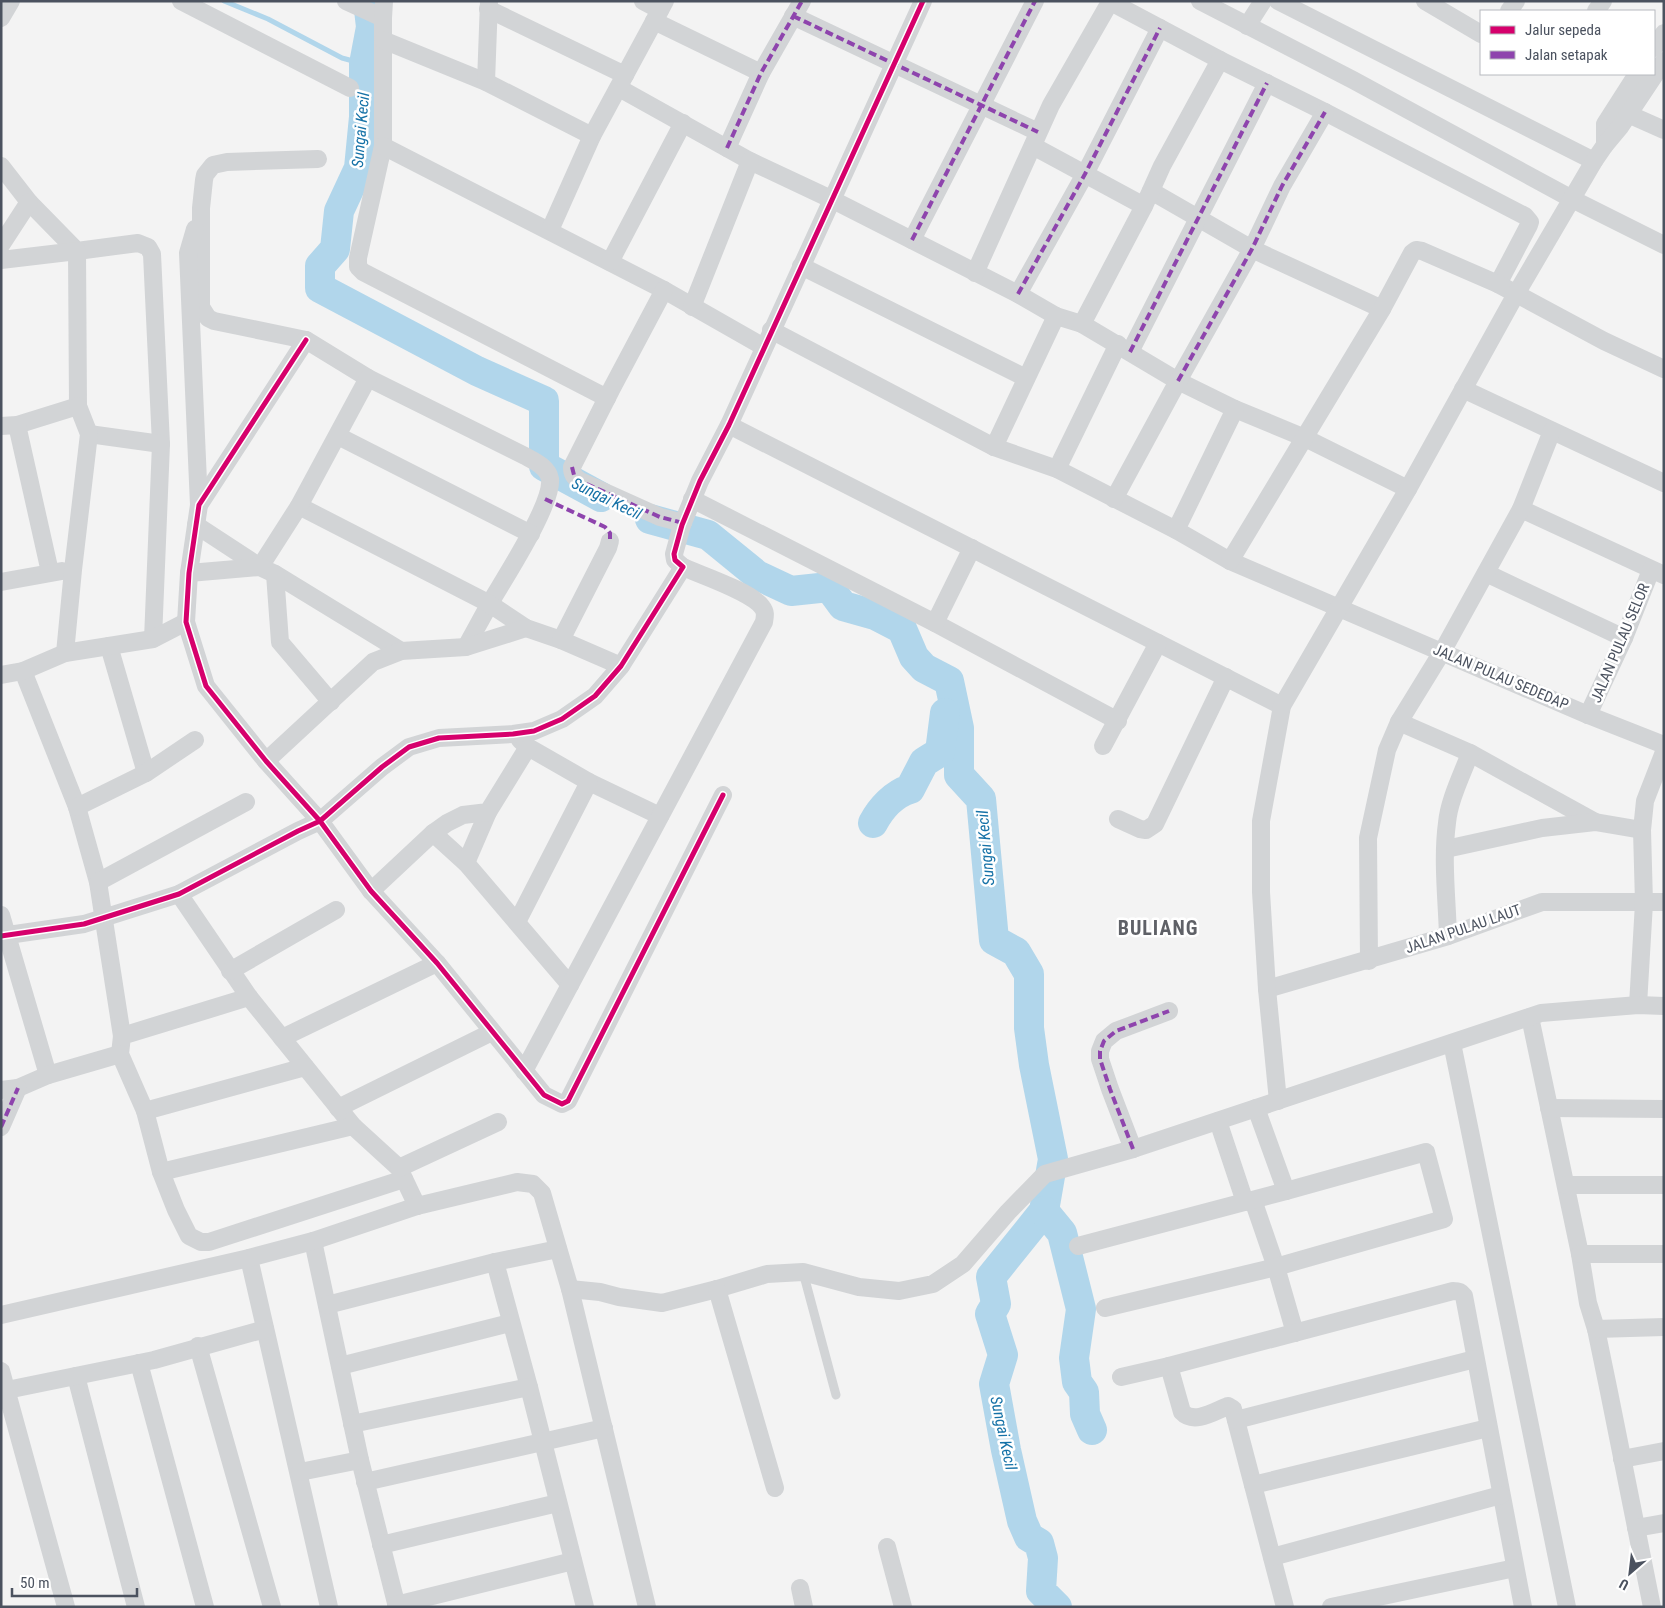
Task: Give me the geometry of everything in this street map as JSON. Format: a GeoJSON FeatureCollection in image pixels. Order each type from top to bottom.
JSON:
{"type":"FeatureCollection","features":[{"type":"Feature","properties":{"kind":"street"},"geometry":{"type":"LineString","coordinates":[[1,18],[11,1]]}},
{"type":"Feature","properties":{"kind":"street"},"geometry":{"type":"LineString","coordinates":[[181,1],[350,88]]}},
{"type":"Feature","properties":{"kind":"street"},"geometry":{"type":"LineString","coordinates":[[642,1],[761,73]]}},
{"type":"Feature","properties":{"kind":"street"},"geometry":{"type":"LineString","coordinates":[[4,935],[84,924],[180,894],[320,821],[382,767],[410,747],[439,738],[534,731],[562,719],[595,696],[621,666],[678,561],[682,524],[692,499],[729,425],[923,1]]}},
{"type":"Feature","properties":{"kind":"street"},"geometry":{"type":"LineString","coordinates":[[912,240],[1035,1]]}},
{"type":"Feature","properties":{"kind":"street"},"geometry":{"type":"LineString","coordinates":[[974,273],[1051,105],[1109,1],[1528,218],[1529,225],[1498,284]]}},
{"type":"Feature","properties":{"kind":"street"},"geometry":{"type":"LineString","coordinates":[[1200,1],[1353,80],[1572,199],[1664,245]]}},
{"type":"Feature","properties":{"kind":"street"},"geometry":{"type":"LineString","coordinates":[[1247,26],[1263,1]]}},
{"type":"Feature","properties":{"kind":"street"},"geometry":{"type":"LineString","coordinates":[[1278,1],[1594,161]]}},
{"type":"Feature","properties":{"kind":"street"},"geometry":{"type":"LineString","coordinates":[[1428,2],[1480,33]]}},
{"type":"Feature","properties":{"kind":"street"},"geometry":{"type":"LineString","coordinates":[[349,4],[380,11],[383,40],[383,146],[358,258],[358,268],[607,398]]}},
{"type":"Feature","properties":{"kind":"street"},"geometry":{"type":"LineString","coordinates":[[486,82],[489,5],[622,81],[682,123],[750,161],[912,240],[1018,294],[1056,316],[1082,324],[1178,381],[1235,410],[1305,438],[1408,489]]}},
{"type":"Feature","properties":{"kind":"street"},"geometry":{"type":"LineString","coordinates":[[727,148],[761,73],[798,9],[894,63],[981,104],[1085,174],[1198,218],[1252,250],[1382,309]]}},
{"type":"Feature","properties":{"kind":"street"},"geometry":{"type":"LineString","coordinates":[[550,230],[592,136],[660,11]]}},
{"type":"Feature","properties":{"kind":"street"},"geometry":{"type":"LineString","coordinates":[[1018,294],[1085,174],[1160,28]]}},
{"type":"Feature","properties":{"kind":"street"},"geometry":{"type":"LineString","coordinates":[[1655,46],[1664,33]]}},
{"type":"Feature","properties":{"kind":"street"},"geometry":{"type":"LineString","coordinates":[[383,40],[486,82],[592,136]]}},
{"type":"Feature","properties":{"kind":"street"},"geometry":{"type":"LineString","coordinates":[[1082,324],[1148,199],[1162,166],[1220,60]]}},
{"type":"Feature","properties":{"kind":"street"},"geometry":{"type":"LineString","coordinates":[[1655,74],[1664,61]]}},
{"type":"Feature","properties":{"kind":"street"},"geometry":{"type":"LineString","coordinates":[[1605,145],[1605,124],[1636,75]]}},
{"type":"Feature","properties":{"kind":"street"},"geometry":{"type":"LineString","coordinates":[[1278,1101],[1267,990],[1261,892],[1261,821],[1282,706],[1408,489],[1516,294],[1594,161],[1620,127],[1654,75]]}},
{"type":"Feature","properties":{"kind":"street"},"geometry":{"type":"LineString","coordinates":[[1057,469],[1198,218],[1267,83]]}},
{"type":"Feature","properties":{"kind":"street"},"geometry":{"type":"LineString","coordinates":[[1114,499],[1252,250],[1282,186],[1324,112]]}},
{"type":"Feature","properties":{"kind":"street"},"geometry":{"type":"LineString","coordinates":[[1628,114],[1664,130]]}},
{"type":"Feature","properties":{"kind":"street"},"geometry":{"type":"LineString","coordinates":[[610,262],[682,123]]}},
{"type":"Feature","properties":{"kind":"street"},"geometry":{"type":"LineString","coordinates":[[383,146],[664,290],[764,347]]}},
{"type":"Feature","properties":{"kind":"street"},"geometry":{"type":"LineString","coordinates":[[318,159],[227,162],[213,165],[205,175],[201,208],[201,307],[204,314],[214,322],[306,340],[368,378],[525,456],[542,467],[550,478],[545,499],[531,534],[466,647]]}},
{"type":"Feature","properties":{"kind":"street"},"geometry":{"type":"LineString","coordinates":[[692,307],[750,161]]}},
{"type":"Feature","properties":{"kind":"street"},"geometry":{"type":"LineString","coordinates":[[1,166],[29,202],[77,251],[78,406],[90,434],[65,653]]}},
{"type":"Feature","properties":{"kind":"street"},"geometry":{"type":"LineString","coordinates":[[1,245],[29,202]]}},
{"type":"Feature","properties":{"kind":"street"},"geometry":{"type":"LineString","coordinates":[[201,208],[188,254],[199,505],[189,573],[186,622],[206,686],[266,761],[320,821],[371,891],[437,963],[544,1095],[562,1104],[568,1101],[723,795]]}},
{"type":"Feature","properties":{"kind":"street"},"geometry":{"type":"LineString","coordinates":[[1,260],[138,243],[148,246],[152,254],[161,444],[153,639]]}},
{"type":"Feature","properties":{"kind":"street"},"geometry":{"type":"LineString","coordinates":[[1230,561],[1382,309],[1412,252],[1416,250],[1498,284],[1604,340],[1664,369]]}},
{"type":"Feature","properties":{"kind":"street"},"geometry":{"type":"LineString","coordinates":[[801,266],[1026,378]]}},
{"type":"Feature","properties":{"kind":"street"},"geometry":{"type":"LineString","coordinates":[[664,290],[572,467],[574,476],[580,481],[660,517],[682,524]]}},
{"type":"Feature","properties":{"kind":"street"},"geometry":{"type":"LineString","coordinates":[[994,446],[1056,316]]}},
{"type":"Feature","properties":{"kind":"street","name":"JALAN PULAU SEDEDAP"},"geometry":{"type":"LineString","coordinates":[[771,330],[994,446],[1057,469],[1176,530],[1230,561],[1588,715],[1664,745]]}},
{"type":"Feature","properties":{"kind":"street"},"geometry":{"type":"LineString","coordinates":[[199,505],[306,340]]}},
{"type":"Feature","properties":{"kind":"street"},"geometry":{"type":"LineString","coordinates":[[331,702],[280,642],[267,571],[299,506],[368,378]]}},
{"type":"Feature","properties":{"kind":"street"},"geometry":{"type":"LineString","coordinates":[[1463,389],[1664,483]]}},
{"type":"Feature","properties":{"kind":"street"},"geometry":{"type":"LineString","coordinates":[[50,572],[9,425],[78,406]]}},
{"type":"Feature","properties":{"kind":"street"},"geometry":{"type":"LineString","coordinates":[[1176,530],[1235,410]]}},
{"type":"Feature","properties":{"kind":"street"},"geometry":{"type":"LineString","coordinates":[[729,425],[1282,706]]}},
{"type":"Feature","properties":{"kind":"street"},"geometry":{"type":"LineString","coordinates":[[1370,961],[1368,838],[1387,750],[1399,722],[1442,652],[1521,509],[1552,431]]}},
{"type":"Feature","properties":{"kind":"street"},"geometry":{"type":"LineString","coordinates":[[90,434],[161,444]]}},
{"type":"Feature","properties":{"kind":"street"},"geometry":{"type":"LineString","coordinates":[[338,436],[531,534]]}},
{"type":"Feature","properties":{"kind":"street"},"geometry":{"type":"LineString","coordinates":[[692,499],[935,623],[1118,721]]}},
{"type":"Feature","properties":{"kind":"street"},"geometry":{"type":"LineString","coordinates":[[299,506],[490,604],[526,628],[621,666]]}},
{"type":"Feature","properties":{"kind":"street"},"geometry":{"type":"LineString","coordinates":[[1521,509],[1657,573]]}},
{"type":"Feature","properties":{"kind":"street"},"geometry":{"type":"LineString","coordinates":[[196,525],[267,571],[401,651]]}},
{"type":"Feature","properties":{"kind":"street"},"geometry":{"type":"LineString","coordinates":[[560,640],[610,541]]}},
{"type":"Feature","properties":{"kind":"street"},"geometry":{"type":"LineString","coordinates":[[935,623],[972,548]]}},
{"type":"Feature","properties":{"kind":"street"},"geometry":{"type":"LineString","coordinates":[[524,1071],[766,616],[764,609],[751,597],[678,561]]}},
{"type":"Feature","properties":{"kind":"street"},"geometry":{"type":"LineString","coordinates":[[1,582],[50,572],[73,570]]}},
{"type":"Feature","properties":{"kind":"street"},"geometry":{"type":"LineString","coordinates":[[189,573],[267,571]]}},
{"type":"Feature","properties":{"kind":"street","name":"JALAN PULAU SELOR"},"geometry":{"type":"LineString","coordinates":[[1588,715],[1657,573]]}},
{"type":"Feature","properties":{"kind":"street"},"geometry":{"type":"LineString","coordinates":[[1486,574],[1624,638]]}},
{"type":"Feature","properties":{"kind":"street"},"geometry":{"type":"LineString","coordinates":[[1,675],[22,671],[65,653],[153,639],[186,622]]}},
{"type":"Feature","properties":{"kind":"street"},"geometry":{"type":"LineString","coordinates":[[266,761],[374,662],[401,651],[466,647],[526,628]]}},
{"type":"Feature","properties":{"kind":"street"},"geometry":{"type":"LineString","coordinates":[[1103,746],[1158,643]]}},
{"type":"Feature","properties":{"kind":"street"},"geometry":{"type":"LineString","coordinates":[[109,646],[146,773]]}},
{"type":"Feature","properties":{"kind":"street"},"geometry":{"type":"LineString","coordinates":[[22,671],[77,807],[98,882],[122,1036],[120,1054],[145,1111],[161,1172],[187,1232],[194,1239],[201,1242],[209,1242],[404,1177],[498,1122]]}},
{"type":"Feature","properties":{"kind":"street"},"geometry":{"type":"LineString","coordinates":[[1118,819],[1146,830],[1155,824],[1226,677]]}},
{"type":"Feature","properties":{"kind":"street"},"geometry":{"type":"LineString","coordinates":[[1399,722],[1470,753],[1595,822]]}},
{"type":"Feature","properties":{"kind":"street"},"geometry":{"type":"LineString","coordinates":[[513,734],[528,747],[589,782],[660,816]]}},
{"type":"Feature","properties":{"kind":"street"},"geometry":{"type":"LineString","coordinates":[[77,807],[146,773],[195,740]]}},
{"type":"Feature","properties":{"kind":"street"},"geometry":{"type":"LineString","coordinates":[[466,863],[488,812],[528,747]]}},
{"type":"Feature","properties":{"kind":"street"},"geometry":{"type":"LineString","coordinates":[[1638,1005],[1644,903],[1642,830],[1645,801],[1664,752]]}},
{"type":"Feature","properties":{"kind":"street"},"geometry":{"type":"LineString","coordinates":[[1448,936],[1446,849],[1448,815],[1470,753]]}},
{"type":"Feature","properties":{"kind":"street"},"geometry":{"type":"LineString","coordinates":[[517,922],[589,782]]}},
{"type":"Feature","properties":{"kind":"street"},"geometry":{"type":"LineString","coordinates":[[98,882],[246,802]]}},
{"type":"Feature","properties":{"kind":"street"},"geometry":{"type":"LineString","coordinates":[[371,891],[446,823],[463,815],[488,812]]}},
{"type":"Feature","properties":{"kind":"street"},"geometry":{"type":"LineString","coordinates":[[1446,849],[1542,828],[1595,822],[1642,830]]}},
{"type":"Feature","properties":{"kind":"street"},"geometry":{"type":"LineString","coordinates":[[433,833],[466,863],[570,985]]}},
{"type":"Feature","properties":{"kind":"street"},"geometry":{"type":"LineString","coordinates":[[180,894],[249,997],[352,1126],[404,1177],[416,1204]]}},
{"type":"Feature","properties":{"kind":"street","name":"JALAN PULAU LAUT"},"geometry":{"type":"LineString","coordinates":[[1267,990],[1370,961],[1448,936],[1542,902],[1664,902]]}},
{"type":"Feature","properties":{"kind":"street"},"geometry":{"type":"LineString","coordinates":[[230,971],[336,910]]}},
{"type":"Feature","properties":{"kind":"street"},"geometry":{"type":"LineString","coordinates":[[1,915],[4,935],[48,1075]]}},
{"type":"Feature","properties":{"kind":"street"},"geometry":{"type":"LineString","coordinates":[[282,1038],[437,963]]}},
{"type":"Feature","properties":{"kind":"street"},"geometry":{"type":"LineString","coordinates":[[122,1036],[249,997]]}},
{"type":"Feature","properties":{"kind":"street"},"geometry":{"type":"LineString","coordinates":[[570,1289],[600,1292],[619,1297],[662,1303],[767,1274],[803,1272],[859,1287],[899,1291],[933,1284],[963,1264],[1008,1212],[1045,1174],[1133,1149],[1541,1013],[1638,1005],[1664,1006]]}},
{"type":"Feature","properties":{"kind":"street"},"geometry":{"type":"LineString","coordinates":[[1133,1149],[1110,1089],[1100,1059],[1100,1050],[1104,1041],[1116,1031],[1169,1011]]}},
{"type":"Feature","properties":{"kind":"street"},"geometry":{"type":"LineString","coordinates":[[1530,1017],[1652,1605]]}},
{"type":"Feature","properties":{"kind":"street"},"geometry":{"type":"LineString","coordinates":[[338,1108],[492,1032]]}},
{"type":"Feature","properties":{"kind":"street"},"geometry":{"type":"LineString","coordinates":[[1452,1043],[1567,1607]]}},
{"type":"Feature","properties":{"kind":"street"},"geometry":{"type":"LineString","coordinates":[[1,1127],[10,1089],[48,1075],[120,1054]]}},
{"type":"Feature","properties":{"kind":"street"},"geometry":{"type":"LineString","coordinates":[[145,1111],[305,1067]]}},
{"type":"Feature","properties":{"kind":"street"},"geometry":{"type":"LineString","coordinates":[[1256,1108],[1286,1191]]}},
{"type":"Feature","properties":{"kind":"street"},"geometry":{"type":"LineString","coordinates":[[1549,1108],[1664,1109]]}},
{"type":"Feature","properties":{"kind":"street"},"geometry":{"type":"LineString","coordinates":[[1218,1121],[1276,1267],[1295,1333]]}},
{"type":"Feature","properties":{"kind":"street"},"geometry":{"type":"LineString","coordinates":[[161,1172],[352,1126]]}},
{"type":"Feature","properties":{"kind":"street"},"geometry":{"type":"LineString","coordinates":[[1078,1246],[1426,1152],[1444,1219],[1276,1267],[1105,1308]]}},
{"type":"Feature","properties":{"kind":"street"},"geometry":{"type":"LineString","coordinates":[[1,1315],[249,1258],[313,1241],[416,1204],[517,1182],[533,1184],[542,1193],[570,1289],[647,1607]]}},
{"type":"Feature","properties":{"kind":"street"},"geometry":{"type":"LineString","coordinates":[[1566,1185],[1664,1185]]}},
{"type":"Feature","properties":{"kind":"street"},"geometry":{"type":"LineString","coordinates":[[313,1241],[365,1482],[396,1606],[573,1561]]}},
{"type":"Feature","properties":{"kind":"street"},"geometry":{"type":"LineString","coordinates":[[327,1305],[495,1262],[558,1249]]}},
{"type":"Feature","properties":{"kind":"street"},"geometry":{"type":"LineString","coordinates":[[1580,1254],[1664,1254]]}},
{"type":"Feature","properties":{"kind":"street"},"geometry":{"type":"LineString","coordinates":[[249,1258],[300,1472],[329,1607]]}},
{"type":"Feature","properties":{"kind":"street"},"geometry":{"type":"LineString","coordinates":[[495,1262],[585,1607]]}},
{"type":"Feature","properties":{"kind":"street"},"geometry":{"type":"LineString","coordinates":[[718,1289],[775,1488]]}},
{"type":"Feature","properties":{"kind":"street"},"geometry":{"type":"LineString","coordinates":[[1121,1377],[1458,1291],[1464,1296],[1523,1607]]}},
{"type":"Feature","properties":{"kind":"street"},"geometry":{"type":"LineString","coordinates":[[340,1366],[510,1322]]}},
{"type":"Feature","properties":{"kind":"street"},"geometry":{"type":"LineString","coordinates":[[1596,1328],[1664,1327]]}},
{"type":"Feature","properties":{"kind":"street"},"geometry":{"type":"LineString","coordinates":[[7,1390],[139,1363],[265,1329]]}},
{"type":"Feature","properties":{"kind":"street"},"geometry":{"type":"LineString","coordinates":[[198,1346],[272,1607]]}},
{"type":"Feature","properties":{"kind":"street"},"geometry":{"type":"LineString","coordinates":[[1236,1420],[1475,1359]]}},
{"type":"Feature","properties":{"kind":"street"},"geometry":{"type":"LineString","coordinates":[[139,1363],[205,1607]]}},
{"type":"Feature","properties":{"kind":"street"},"geometry":{"type":"LineString","coordinates":[[1170,1366],[1182,1412],[1186,1416],[1194,1418],[1228,1406],[1234,1409],[1285,1607]]}},
{"type":"Feature","properties":{"kind":"street"},"geometry":{"type":"LineString","coordinates":[[1,1371],[66,1607]]}},
{"type":"Feature","properties":{"kind":"street"},"geometry":{"type":"LineString","coordinates":[[76,1376],[136,1607]]}},
{"type":"Feature","properties":{"kind":"street"},"geometry":{"type":"LineString","coordinates":[[352,1424],[529,1387]]}},
{"type":"Feature","properties":{"kind":"street"},"geometry":{"type":"LineString","coordinates":[[365,1482],[604,1428]]}},
{"type":"Feature","properties":{"kind":"street"},"geometry":{"type":"LineString","coordinates":[[1253,1486],[1488,1428]]}},
{"type":"Feature","properties":{"kind":"street"},"geometry":{"type":"LineString","coordinates":[[1622,1459],[1664,1451]]}},
{"type":"Feature","properties":{"kind":"street"},"geometry":{"type":"LineString","coordinates":[[300,1472],[360,1460]]}},
{"type":"Feature","properties":{"kind":"street"},"geometry":{"type":"LineString","coordinates":[[1272,1557],[1501,1495]]}},
{"type":"Feature","properties":{"kind":"street"},"geometry":{"type":"LineString","coordinates":[[381,1545],[558,1503]]}},
{"type":"Feature","properties":{"kind":"street"},"geometry":{"type":"LineString","coordinates":[[1636,1528],[1664,1523]]}},
{"type":"Feature","properties":{"kind":"street"},"geometry":{"type":"LineString","coordinates":[[887,1547],[903,1607]]}},
{"type":"Feature","properties":{"kind":"street"},"geometry":{"type":"LineString","coordinates":[[1331,1607],[1515,1568]]}},
{"type":"Feature","properties":{"kind":"street"},"geometry":{"type":"LineString","coordinates":[[800,1588],[804,1607]]}},
{"type":"Feature","properties":{"kind":"lane"},"geometry":{"type":"LineString","coordinates":[[803,1272],[836,1395]]}},
{"type":"Feature","properties":{"kind":"waterway"},"geometry":{"type":"LineString","coordinates":[[224,1],[268,19],[342,58],[364,64]]}},
{"type":"Feature","properties":{"kind":"waterway","name":"Sungai Kecil"},"geometry":{"type":"LineString","coordinates":[[368,1],[371,27],[364,64],[364,117],[359,168],[339,211],[335,249],[320,266],[320,288],[477,371],[544,401],[544,466],[601,497]]}},
{"type":"Feature","properties":{"kind":"waterway","name":"Sungai Kecil"},"geometry":{"type":"LineString","coordinates":[[650,519],[708,535],[757,575],[791,591],[829,587],[843,606],[875,615],[902,629],[914,657],[924,668],[949,681],[959,728],[959,775],[981,799],[994,940],[1016,952],[1029,974],[1029,1028],[1034,1065],[1053,1159],[1044,1211],[991,1277],[996,1304],[990,1314],[1003,1355],[994,1384],[1022,1521],[1029,1537],[1039,1543],[1043,1558],[1041,1591],[1057,1607]]}},
{"type":"Feature","properties":{"kind":"waterway"},"geometry":{"type":"LineString","coordinates":[[873,823],[888,802],[910,789],[924,762],[940,752],[945,713]]}},
{"type":"Feature","properties":{"kind":"waterway"},"geometry":{"type":"LineString","coordinates":[[1044,1211],[1062,1233],[1081,1309],[1074,1358],[1077,1382],[1084,1392],[1085,1414],[1092,1430]]}},
{"type":"Feature","properties":{"kind":"marked path"},"geometry":{"type":"LineString","coordinates":[[727,148],[761,73],[802,1]]}},
{"type":"Feature","properties":{"kind":"marked path"},"geometry":{"type":"LineString","coordinates":[[912,240],[1035,1]]}},
{"type":"Feature","properties":{"kind":"marked path"},"geometry":{"type":"LineString","coordinates":[[793,16],[1038,132]]}},
{"type":"Feature","properties":{"kind":"marked path"},"geometry":{"type":"LineString","coordinates":[[1018,294],[1085,174],[1160,28]]}},
{"type":"Feature","properties":{"kind":"marked path"},"geometry":{"type":"LineString","coordinates":[[1130,352],[1267,83]]}},
{"type":"Feature","properties":{"kind":"marked path"},"geometry":{"type":"LineString","coordinates":[[1178,381],[1252,249],[1282,186],[1325,112]]}},
{"type":"Feature","properties":{"kind":"marked path"},"geometry":{"type":"LineString","coordinates":[[572,467],[574,475],[580,481],[660,517],[683,523]]}},
{"type":"Feature","properties":{"kind":"marked path"},"geometry":{"type":"LineString","coordinates":[[545,499],[605,527],[610,533],[610,541]]}},
{"type":"Feature","properties":{"kind":"marked path"},"geometry":{"type":"LineString","coordinates":[[1133,1149],[1110,1089],[1100,1059],[1100,1051],[1104,1041],[1116,1031],[1169,1011]]}},
{"type":"Feature","properties":{"kind":"marked path"},"geometry":{"type":"LineString","coordinates":[[1,1127],[18,1088]]}},
{"type":"Feature","properties":{"kind":"cycle path"},"geometry":{"type":"LineString","coordinates":[[1,936],[84,924],[179,894],[320,821],[382,767],[409,747],[439,738],[534,731],[562,719],[595,696],[621,666],[683,567],[675,560],[674,554],[682,525],[700,481],[729,425],[923,1]]}},
{"type":"Feature","properties":{"kind":"cycle path"},"geometry":{"type":"LineString","coordinates":[[306,340],[199,505],[189,573],[186,622],[206,686],[266,761],[320,821],[371,891],[437,963],[544,1095],[562,1104],[568,1101],[723,795]]}},
{"type":"Feature","properties":{"kind":"district","name":"BULIANG"},"geometry":{"type":"Point","coordinates":[1158,928]}}]}
